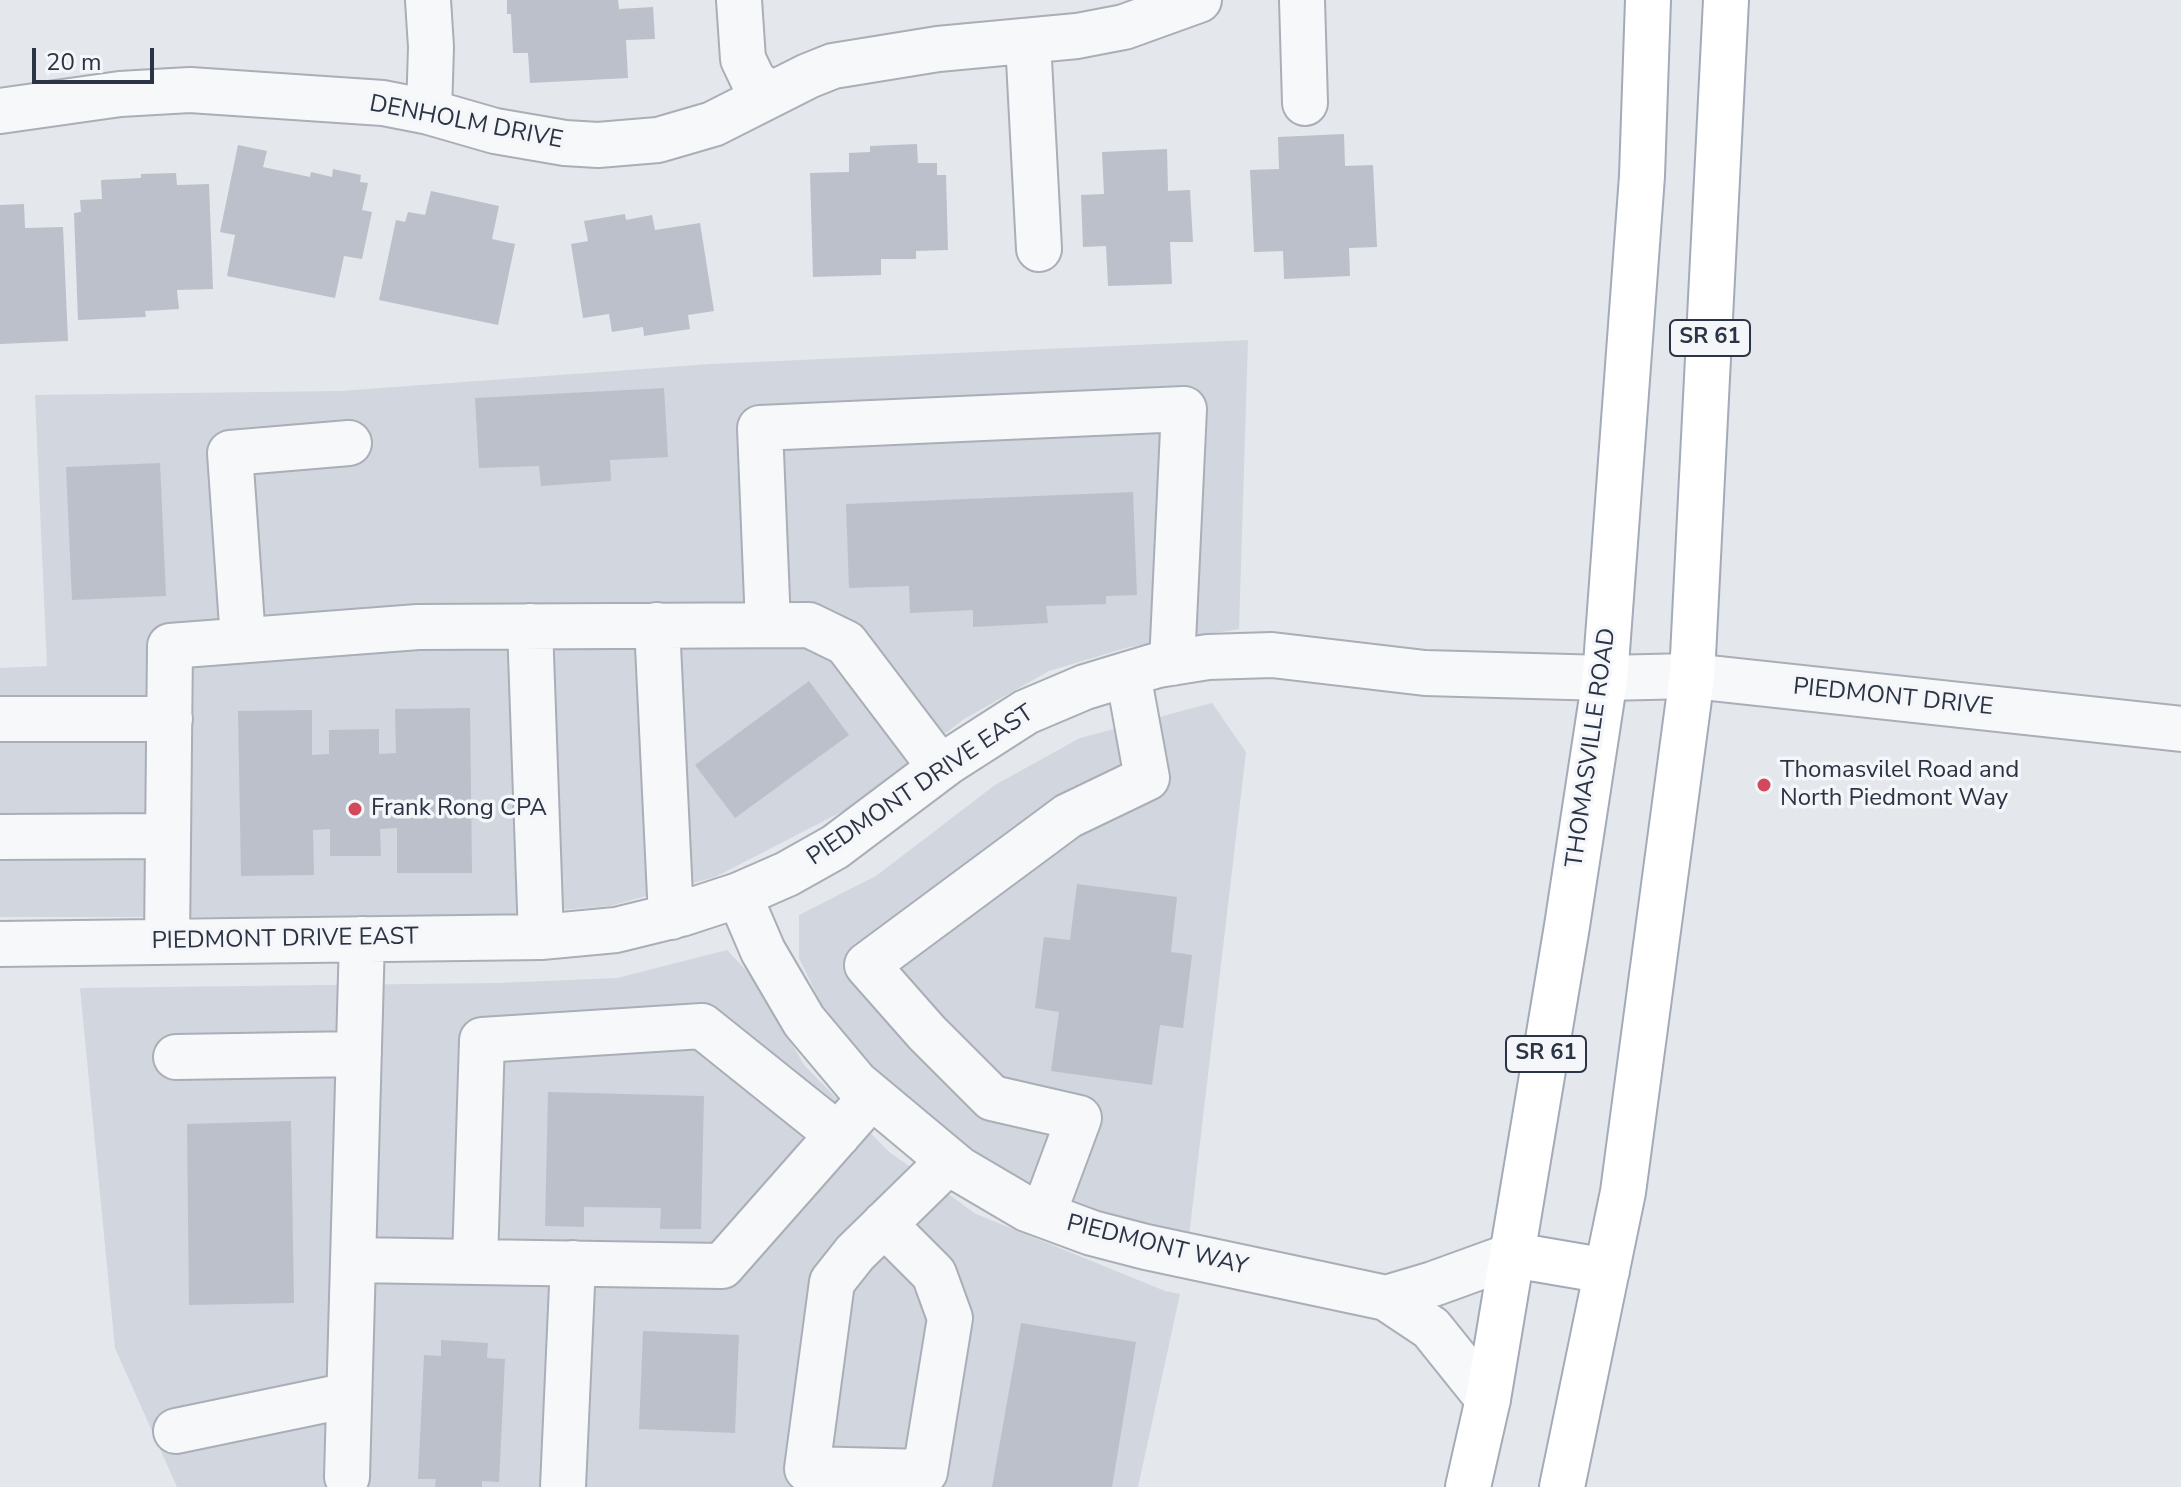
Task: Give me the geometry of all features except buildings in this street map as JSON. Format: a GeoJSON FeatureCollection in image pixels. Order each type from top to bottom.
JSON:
{"type":"FeatureCollection","features":[{"type":"Feature","properties":{"kind":"main road","name":"THOMASVILLE ROAD"},"geometry":{"type":"LineString","coordinates":[[1468,1487],[1488,1399],[1513,1255],[1605,678],[1642,176],[1648,0]]}},
{"type":"Feature","properties":{"kind":"main road","name":"SR 61"},"geometry":{"type":"LineString","coordinates":[[1562,1487],[1623,1192],[1692,676],[1726,0]]}},
{"type":"Feature","properties":{"kind":"main road"},"geometry":{"type":"LineString","coordinates":[[1513,1255],[1607,1271]]}},
{"type":"Feature","properties":{"kind":"street"},"geometry":{"type":"LineString","coordinates":[[428,0],[431,47],[429,112]]}},
{"type":"Feature","properties":{"kind":"street"},"geometry":{"type":"LineString","coordinates":[[739,0],[743,59],[753,80],[770,95]]}},
{"type":"Feature","properties":{"kind":"street"},"geometry":{"type":"LineString","coordinates":[[1302,0],[1305,103]]}},
{"type":"Feature","properties":{"kind":"street","name":"DENHOLM DRIVE"},"geometry":{"type":"LineString","coordinates":[[0,111],[120,94],[190,90],[383,103],[429,112],[495,131],[565,143],[598,145],[658,140],[713,124],[833,66],[938,49],[1077,36],[1124,27],[1193,1]]}},
{"type":"Feature","properties":{"kind":"street"},"geometry":{"type":"LineString","coordinates":[[1028,41],[1039,249]]}},
{"type":"Feature","properties":{"kind":"street"},"geometry":{"type":"LineString","coordinates":[[768,625],[760,428],[1184,409],[1172,663]]}},
{"type":"Feature","properties":{"kind":"street"},"geometry":{"type":"LineString","coordinates":[[243,640],[230,453],[349,443]]}},
{"type":"Feature","properties":{"kind":"street"},"geometry":{"type":"LineString","coordinates":[[657,625],[671,917]]}},
{"type":"Feature","properties":{"kind":"street"},"geometry":{"type":"LineString","coordinates":[[167,942],[170,646],[418,627],[809,625],[846,643],[940,767]]}},
{"type":"Feature","properties":{"kind":"street"},"geometry":{"type":"LineString","coordinates":[[530,626],[541,937]]}},
{"type":"Feature","properties":{"kind":"street","name":"PIEDMONT DRIVE EAST"},"geometry":{"type":"LineString","coordinates":[[0,944],[541,937],[616,930],[671,917],[739,895],[787,874],[835,847],[940,767],[1026,712],[1085,687],[1128,674],[1208,657],[1272,655],[1425,673],[1605,678]]}},
{"type":"Feature","properties":{"kind":"street"},"geometry":{"type":"LineString","coordinates":[[1043,1215],[1079,1118],[992,1098],[927,1033],[867,965],[1068,816],[1147,778],[1128,674]]}},
{"type":"Feature","properties":{"kind":"street","name":"PIEDMONT DRIVE"},"geometry":{"type":"LineString","coordinates":[[1605,678],[1692,676],[2181,729]]}},
{"type":"Feature","properties":{"kind":"street"},"geometry":{"type":"LineString","coordinates":[[0,719],[170,719]]}},
{"type":"Feature","properties":{"kind":"street"},"geometry":{"type":"LineString","coordinates":[[0,837],[168,836]]}},
{"type":"Feature","properties":{"kind":"street","name":"PIEDMONT WAY"},"geometry":{"type":"LineString","coordinates":[[739,895],[763,951],[804,1021],[856,1083],[959,1169],[1027,1209],[1092,1233],[1386,1298],[1431,1328],[1488,1399]]}},
{"type":"Feature","properties":{"kind":"street"},"geometry":{"type":"LineString","coordinates":[[347,1477],[362,939]]}},
{"type":"Feature","properties":{"kind":"street"},"geometry":{"type":"LineString","coordinates":[[475,1261],[482,1040],[702,1026],[838,1135]]}},
{"type":"Feature","properties":{"kind":"street"},"geometry":{"type":"LineString","coordinates":[[176,1057],[359,1054]]}},
{"type":"Feature","properties":{"kind":"street"},"geometry":{"type":"LineString","coordinates":[[353,1260],[722,1266],[872,1096]]}},
{"type":"Feature","properties":{"kind":"street"},"geometry":{"type":"LineString","coordinates":[[884,1224],[934,1274],[950,1318],[925,1472],[807,1469],[832,1282],[855,1253],[884,1224],[949,1161]]}},
{"type":"Feature","properties":{"kind":"street"},"geometry":{"type":"LineString","coordinates":[[1386,1298],[1513,1255]]}},
{"type":"Feature","properties":{"kind":"street"},"geometry":{"type":"LineString","coordinates":[[563,1487],[573,1263]]}},
{"type":"Feature","properties":{"kind":"street"},"geometry":{"type":"LineString","coordinates":[[176,1431],[349,1395]]}},
{"type":"Feature","properties":{"kind":"shaded area"},"geometry":{"type":"Polygon","coordinates":[[[1248,340],[1239,629],[1129,647],[1049,671],[964,719],[849,808],[715,877],[610,906],[473,917],[0,917],[0,668],[47,666],[35,395],[340,391],[711,364],[1248,340]]]}},
{"type":"Feature","properties":{"kind":"shaded area"},"geometry":{"type":"Polygon","coordinates":[[[1212,703],[1246,752],[1189,1236],[1095,1210],[1002,1172],[909,1107],[826,1014],[799,958],[799,915],[876,876],[995,785],[1080,738],[1212,703]]]}},
{"type":"Feature","properties":{"kind":"shaded area"},"geometry":{"type":"Polygon","coordinates":[[[727,950],[757,982],[804,1065],[888,1151],[976,1214],[1165,1291],[1180,1294],[1138,1487],[177,1487],[115,1348],[80,988],[497,983],[617,978],[727,950]]]}},
{"type":"Feature","properties":{"kind":"place","name":"Thomasvilel Road and North Piedmont Way"},"geometry":{"type":"Point","coordinates":[1764,785]}},
{"type":"Feature","properties":{"kind":"place","name":"Frank Rong CPA"},"geometry":{"type":"Point","coordinates":[355,809]}}]}
